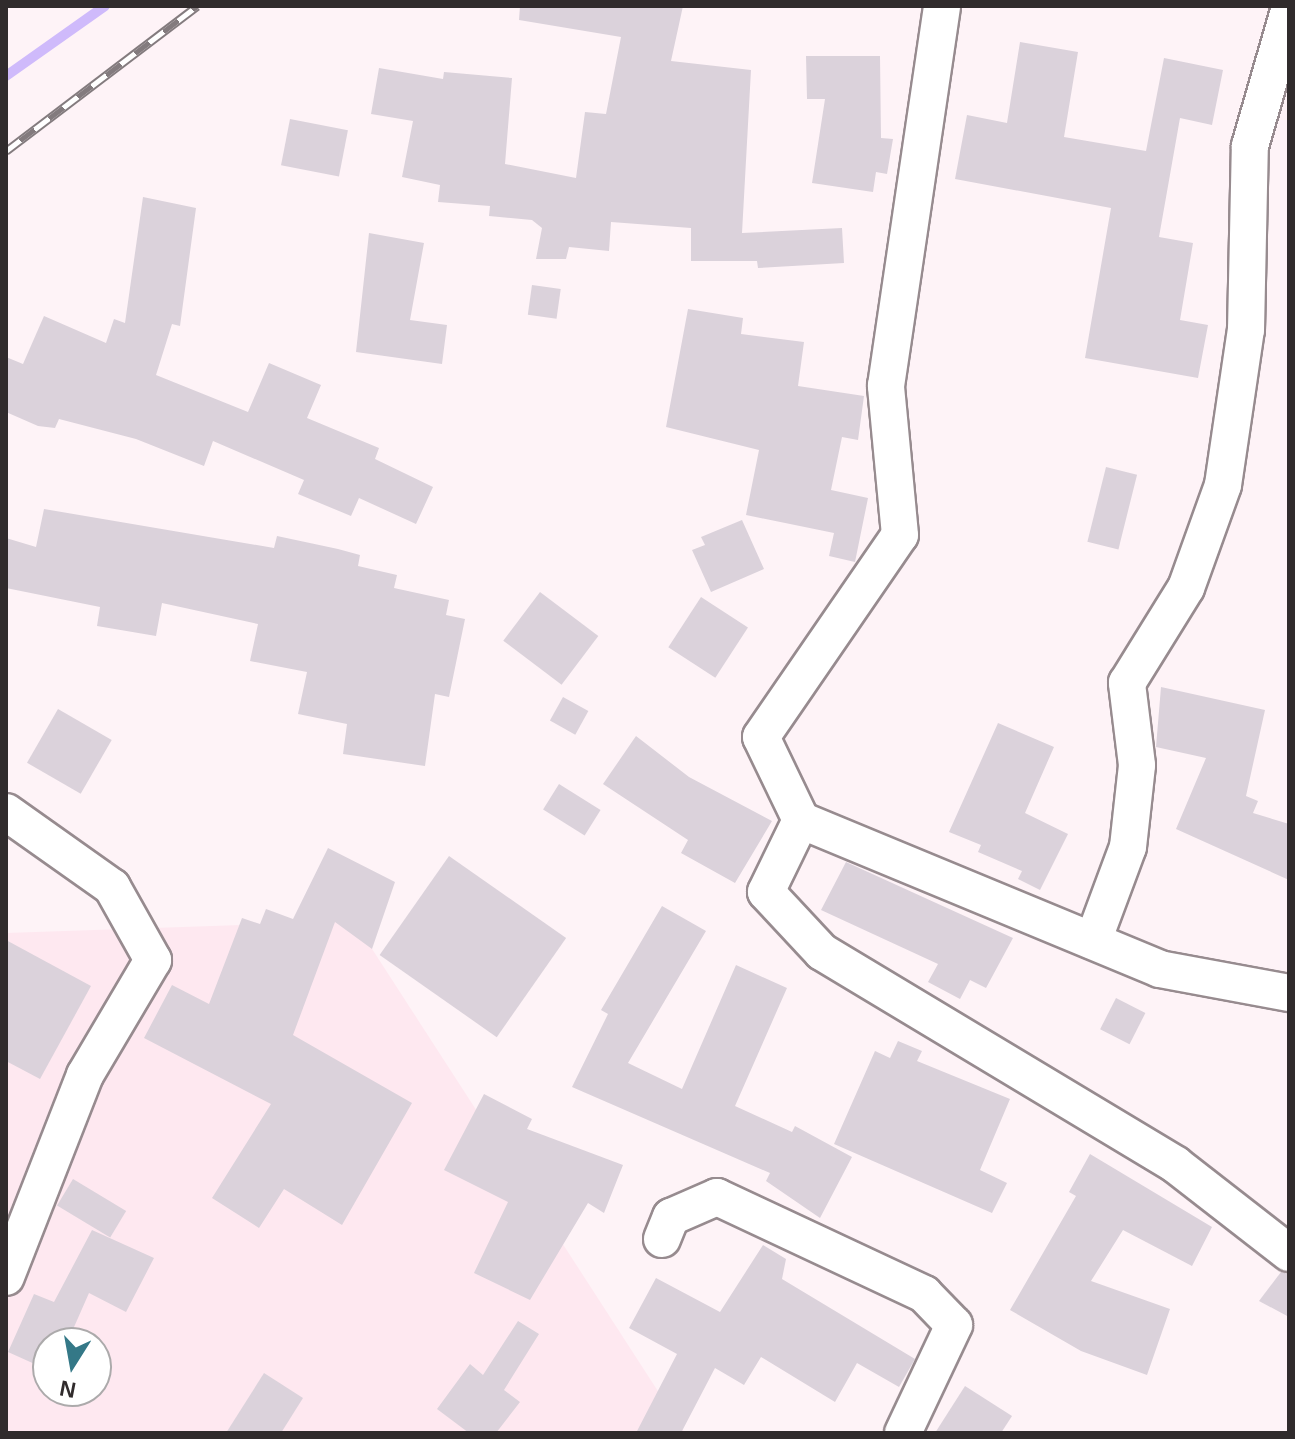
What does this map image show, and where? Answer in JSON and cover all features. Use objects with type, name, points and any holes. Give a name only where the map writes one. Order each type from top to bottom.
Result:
[{"type":"street","points":[[942,6],[886,386],[900,535],[761,737],[801,820],[1160,969],[1289,993]]},
{"type":"street","points":[[1093,941],[1128,847],[1137,765],[1127,683],[1186,588],[1223,485],[1246,330],[1250,146],[1289,11]]},
{"type":"street","points":[[6,812],[112,887],[153,960],[85,1075],[6,1277]]},
{"type":"street","points":[[801,820],[766,892],[822,952],[1176,1165],[1289,1253]]},
{"type":"street","points":[[662,1239],[671,1217],[717,1197],[924,1294],[954,1325],[932,1385],[903,1433]]},
{"type":"shaded area","points":[[354,921],[685,1433],[6,1433],[6,933]]},
{"type":"building","points":[[520,6],[683,6],[671,61],[751,70],[742,233],[842,228],[844,263],[758,268],[757,261],[691,261],[691,228],[611,222],[609,251],[569,247],[566,259],[536,259],[542,228],[532,220],[489,216],[490,206],[438,202],[440,185],[402,177],[413,121],[371,114],[379,68],[443,79],[444,72],[512,78],[505,164],[576,178],[585,112],[606,114],[621,37],[519,20]]},
{"type":"building","points":[[1020,42],[1078,52],[1064,137],[1146,151],[1164,58],[1223,70],[1212,125],[1180,118],[1159,237],[1193,243],[1180,320],[1208,325],[1198,378],[1085,358],[1111,208],[955,179],[967,115],[1007,123]]},
{"type":"building","points":[[806,56],[880,56],[881,138],[893,139],[887,174],[876,172],[873,192],[812,183],[825,99],[807,99]]},
{"type":"building","points":[[290,119],[348,130],[339,176],[281,165]]},
{"type":"building","points":[[143,197],[196,208],[180,326],[172,324],[156,375],[248,412],[269,363],[321,385],[307,418],[379,448],[375,459],[433,487],[416,524],[359,498],[351,516],[298,494],[304,480],[213,441],[204,466],[136,439],[59,419],[55,428],[38,426],[6,412],[6,357],[23,364],[44,316],[106,343],[114,319],[125,323]]},
{"type":"building","points":[[369,233],[424,243],[410,320],[447,325],[442,364],[356,352]]},
{"type":"building","points":[[532,285],[561,289],[557,319],[528,315]]},
{"type":"building","points":[[688,309],[743,318],[741,334],[804,342],[798,386],[864,396],[858,440],[842,437],[831,490],[868,498],[855,562],[829,556],[834,533],[746,515],[759,450],[666,427]]},
{"type":"building","points":[[1106,467],[1137,475],[1118,549],[1087,542]]},
{"type":"building","points":[[44,509],[274,548],[277,536],[338,549],[360,555],[358,566],[397,575],[394,588],[449,600],[446,615],[465,619],[449,697],[435,694],[425,766],[343,754],[347,724],[298,714],[307,672],[250,661],[258,624],[162,603],[156,636],[97,626],[100,607],[6,588],[6,538],[36,547]]},
{"type":"building","points":[[742,520],[764,569],[711,592],[692,550],[705,545],[701,537]]},
{"type":"building","points":[[540,592],[598,636],[562,685],[503,641]]},
{"type":"building","points":[[701,597],[748,627],[715,678],[668,647]]},
{"type":"building","points":[[1161,687],[1265,710],[1246,796],[1258,801],[1253,813],[1289,824],[1289,880],[1176,829],[1206,758],[1156,747]]},
{"type":"building","points":[[563,697],[588,711],[575,735],[550,721]]},
{"type":"building","points":[[58,709],[112,740],[81,794],[27,763]]},
{"type":"building","points":[[998,723],[1054,747],[1025,813],[1068,834],[1040,890],[1018,879],[1022,871],[978,852],[981,845],[949,832]]},
{"type":"building","points":[[636,736],[689,777],[772,821],[735,883],[681,853],[688,840],[603,784]]},
{"type":"building","points":[[559,784],[601,810],[585,835],[543,809]]},
{"type":"building","points":[[328,848],[395,882],[372,949],[335,922],[293,1035],[412,1103],[342,1225],[284,1189],[259,1228],[212,1198],[271,1104],[144,1038],[172,985],[209,1004],[242,918],[260,924],[266,909],[293,919]]},
{"type":"building","points":[[449,856],[566,938],[497,1037],[380,955]]},
{"type":"building","points":[[846,862],[1013,938],[986,988],[970,980],[960,999],[928,982],[938,964],[821,910]]},
{"type":"building","points":[[662,906],[706,931],[628,1063],[682,1089],[736,965],[787,988],[735,1106],[792,1132],[795,1126],[852,1157],[820,1218],[766,1181],[770,1173],[572,1087],[608,1014],[601,1010]]},
{"type":"building","points":[[6,940],[91,986],[40,1079],[6,1061]]},
{"type":"building","points":[[1116,998],[1145,1013],[1130,1044],[1100,1029]]},
{"type":"building","points":[[898,1041],[922,1051],[917,1061],[1010,1099],[980,1170],[1007,1183],[992,1213],[834,1144],[875,1051],[890,1058]]},
{"type":"building","points":[[484,1094],[532,1119],[527,1129],[623,1165],[604,1213],[588,1203],[530,1300],[474,1273],[508,1202],[444,1170]]},
{"type":"building","points":[[1090,1154],[1212,1227],[1192,1266],[1123,1230],[1091,1281],[1170,1309],[1147,1375],[1081,1351],[1010,1310],[1076,1196],[1069,1192]]},
{"type":"building","points":[[73,1179],[126,1211],[110,1238],[57,1206]]},
{"type":"building","points":[[92,1230],[154,1258],[126,1312],[89,1293],[74,1327],[32,1327],[32,1363],[8,1352],[34,1294],[54,1302]]},
{"type":"building","points":[[763,1245],[786,1259],[782,1279],[915,1359],[899,1387],[857,1363],[835,1402],[761,1357],[744,1385],[715,1368],[681,1433],[636,1433],[677,1354],[629,1328],[656,1278],[720,1312]]},
{"type":"building","points":[[1281,1272],[1289,1274],[1289,1317],[1259,1301]]},
{"type":"building","points":[[518,1321],[539,1334],[504,1390],[520,1402],[496,1433],[469,1433],[437,1409],[470,1364],[483,1375]]},
{"type":"building","points":[[264,1373],[303,1398],[281,1433],[226,1433]]},
{"type":"building","points":[[965,1386],[1012,1416],[1001,1433],[935,1433]]},
{"type":"waterway","points":[[6,76],[105,6]]},
{"type":"railway","points":[[6,151],[197,6]]}]
